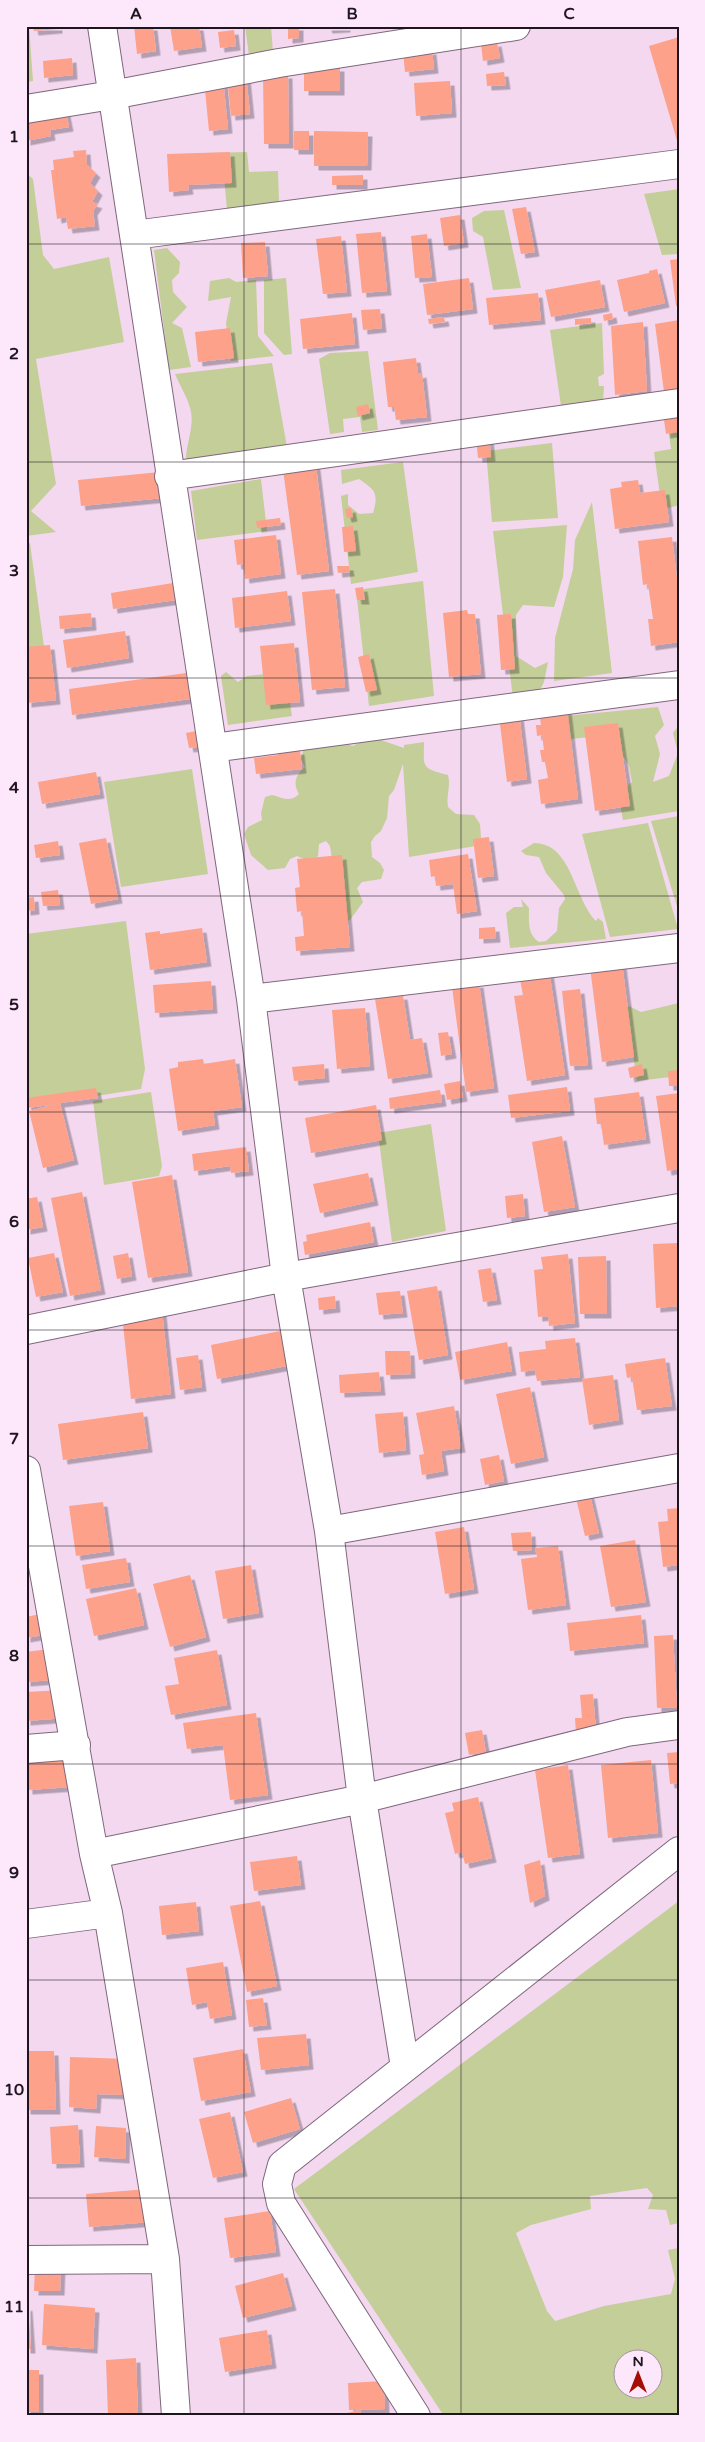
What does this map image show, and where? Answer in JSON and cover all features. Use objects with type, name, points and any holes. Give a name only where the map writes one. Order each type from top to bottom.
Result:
[{"type":"street","points":[[102,26],[169,476],[251,999],[286,1277],[328,1531],[362,1799],[405,2067]]},
{"type":"street","points":[[26,109],[112,95],[279,63],[516,26]]},
{"type":"street","points":[[134,235],[679,164]]},
{"type":"street","points":[[169,476],[679,403]]},
{"type":"street","points":[[213,748],[679,685]]},
{"type":"street","points":[[251,999],[679,948]]},
{"type":"street","points":[[26,1330],[286,1277],[679,1208]]},
{"type":"street","points":[[328,1531],[679,1468]]},
{"type":"street","points":[[26,1470],[94,1854],[108,1913],[165,2259],[176,2416]]},
{"type":"street","points":[[94,1854],[362,1799],[627,1732],[679,1725]]},
{"type":"street","points":[[26,1749],[76,1745]]},
{"type":"street","points":[[416,2416],[281,2203],[277,2184],[282,2165],[679,1851]]},
{"type":"street","points":[[26,1924],[108,1913]]},
{"type":"street","points":[[26,2260],[165,2259]]},
{"type":"green space","points":[[26,26],[29,26],[33,81],[26,82]]},
{"type":"green space","points":[[245,26],[271,26],[273,52],[249,55]]},
{"type":"green space","points":[[247,152],[249,172],[278,171],[279,203],[227,210],[223,166],[211,153]]},
{"type":"green space","points":[[26,173],[33,179],[43,255],[54,269],[109,257],[124,342],[36,359],[56,484],[31,511],[56,532],[26,536]]},
{"type":"green space","points":[[679,189],[679,254],[662,255],[644,194]]},
{"type":"green space","points":[[504,210],[521,288],[493,290],[483,237],[473,231],[472,218],[484,211]]},
{"type":"green space","points":[[167,248],[180,262],[179,273],[172,280],[173,292],[187,307],[172,323],[182,328],[191,367],[169,370],[154,250]]},
{"type":"green space","points":[[229,278],[236,282],[256,280],[258,336],[274,356],[231,361],[226,323],[231,297],[208,301],[210,281]]},
{"type":"green space","points":[[286,278],[292,354],[284,355],[264,333],[264,280]]},
{"type":"green space","points":[[602,323],[604,374],[598,377],[599,386],[604,386],[603,401],[561,406],[550,330]]},
{"type":"green space","points":[[368,351],[378,430],[362,432],[360,417],[343,419],[344,432],[330,434],[319,359],[330,353]]},
{"type":"green space","points":[[272,363],[287,447],[186,460],[192,418],[190,407],[175,374]]},
{"type":"green space","points":[[679,425],[679,505],[662,510],[654,452],[671,449],[668,426]]},
{"type":"green space","points":[[552,443],[558,518],[492,522],[486,451]]},
{"type":"green space","points":[[403,462],[418,572],[351,584],[341,496],[348,494],[348,505],[359,514],[373,513],[376,501],[372,489],[359,479],[342,484],[341,470]]},
{"type":"green space","points":[[261,479],[267,531],[197,540],[191,491]]},
{"type":"green space","points":[[592,502],[612,673],[554,681],[555,638],[573,569],[575,540]]},
{"type":"green space","points":[[567,525],[563,577],[554,607],[523,605],[516,615],[516,656],[535,668],[548,662],[544,682],[538,694],[513,699],[493,531]]},
{"type":"green space","points":[[30,543],[45,654],[26,656],[26,544]]},
{"type":"green space","points":[[423,581],[434,696],[369,706],[356,590]]},
{"type":"green space","points":[[226,672],[238,682],[247,676],[285,672],[292,716],[228,725],[221,676]]},
{"type":"green space","points":[[658,707],[664,725],[655,736],[660,754],[653,782],[669,776],[678,753],[673,733],[679,725],[679,811],[623,820],[618,794],[632,782],[629,766],[611,735],[570,739],[565,716]]},
{"type":"green space","points":[[367,738],[375,738],[404,748],[404,745],[424,742],[424,762],[428,768],[448,775],[448,807],[456,814],[474,815],[480,824],[481,839],[476,846],[409,857],[403,764],[394,790],[389,796],[387,818],[381,831],[371,842],[372,857],[380,863],[384,870],[381,879],[362,882],[357,888],[363,902],[350,920],[342,923],[330,846],[326,841],[319,844],[318,856],[311,862],[297,856],[290,859],[285,868],[268,870],[251,855],[244,834],[248,827],[262,820],[261,813],[265,797],[272,795],[289,799],[299,794],[296,780],[299,773],[305,767],[301,760],[304,746],[346,744],[353,746]]},
{"type":"green space","points":[[192,769],[208,874],[121,887],[104,782]]},
{"type":"green space","points":[[679,816],[679,913],[651,821]]},
{"type":"green space","points":[[648,823],[678,929],[610,937],[582,834]]},
{"type":"green space","points":[[534,843],[547,845],[557,852],[565,862],[582,900],[596,921],[598,918],[603,922],[606,939],[510,948],[506,913],[514,907],[523,907],[521,899],[529,908],[529,922],[532,935],[539,942],[546,941],[557,931],[559,908],[565,899],[564,895],[546,873],[539,857],[526,855],[521,851]]},
{"type":"green space","points":[[126,921],[145,1069],[141,1089],[26,1107],[26,934]]},
{"type":"green space","points":[[679,1003],[679,1076],[637,1081],[626,1008],[629,1006],[641,1012]]},
{"type":"green space","points":[[151,1092],[162,1166],[159,1176],[104,1185],[93,1101]]},
{"type":"green space","points":[[431,1124],[446,1231],[392,1242],[378,1133]]},
{"type":"green space","points":[[679,1901],[679,2223],[670,2225],[666,2210],[648,2209],[653,2195],[647,2188],[590,2196],[591,2209],[531,2225],[516,2233],[547,2311],[555,2321],[604,2306],[671,2294],[675,2279],[668,2250],[679,2248],[679,2416],[444,2416],[294,2189]]},
{"type":"building","points":[[33,26],[58,26],[58,29],[34,31]]},
{"type":"building","points":[[134,26],[153,26],[156,51],[137,54]]},
{"type":"building","points":[[170,26],[199,26],[202,47],[174,51]]},
{"type":"building","points":[[288,26],[299,26],[299,38],[288,39]]},
{"type":"building","points":[[327,26],[346,26],[346,28],[328,29]]},
{"type":"building","points":[[234,30],[236,46],[220,48],[218,32]]},
{"type":"building","points":[[679,37],[679,144],[678,144],[649,46]]},
{"type":"building","points":[[497,42],[500,58],[483,61],[481,44]]},
{"type":"building","points":[[432,50],[434,69],[405,72],[403,52]]},
{"type":"building","points":[[72,58],[73,75],[44,78],[43,61]]},
{"type":"building","points":[[304,67],[340,67],[340,91],[304,91]]},
{"type":"building","points":[[504,72],[506,85],[487,86],[486,74]]},
{"type":"building","points":[[263,74],[288,74],[289,144],[264,144]]},
{"type":"building","points":[[246,75],[250,114],[231,116],[227,77]]},
{"type":"building","points":[[223,78],[228,129],[209,131],[204,80]]},
{"type":"building","points":[[450,81],[452,113],[416,116],[414,83]]},
{"type":"building","points":[[65,107],[69,127],[50,130],[51,136],[26,141],[26,114]]},
{"type":"building","points":[[294,131],[309,131],[309,150],[294,150]]},
{"type":"building","points":[[314,131],[368,132],[367,166],[314,166]]},
{"type":"building","points":[[86,150],[87,165],[96,173],[90,183],[98,191],[92,202],[98,204],[93,211],[95,226],[68,229],[66,217],[57,219],[51,170],[54,170],[53,160],[74,157],[73,151]]},
{"type":"building","points":[[230,152],[232,183],[188,185],[189,190],[169,192],[167,154]]},
{"type":"building","points":[[363,175],[363,185],[332,185],[332,176]]},
{"type":"building","points":[[526,207],[535,252],[521,254],[512,209]]},
{"type":"building","points":[[460,215],[464,243],[444,246],[440,218]]},
{"type":"building","points":[[381,232],[387,291],[362,293],[356,234]]},
{"type":"building","points":[[427,234],[432,277],[415,278],[411,236]]},
{"type":"building","points":[[341,236],[347,292],[323,294],[316,239]]},
{"type":"building","points":[[265,242],[268,276],[243,278],[241,243]]},
{"type":"building","points":[[679,259],[679,305],[676,306],[670,260]]},
{"type":"building","points":[[657,269],[665,303],[624,312],[617,280],[649,273],[649,271]]},
{"type":"building","points":[[469,278],[473,309],[427,315],[423,284]]},
{"type":"building","points":[[600,280],[605,307],[551,317],[545,290]]},
{"type":"building","points":[[538,293],[541,320],[489,325],[486,298]]},
{"type":"building","points":[[380,309],[382,328],[363,330],[361,310]]},
{"type":"building","points":[[352,313],[355,344],[303,349],[300,319]]},
{"type":"building","points":[[612,313],[613,319],[604,321],[603,315]]},
{"type":"building","points":[[444,317],[445,322],[429,324],[428,319]]},
{"type":"building","points":[[591,318],[591,323],[575,325],[575,319]]},
{"type":"building","points":[[679,320],[679,390],[664,392],[655,324]]},
{"type":"building","points":[[643,322],[647,391],[615,395],[611,326]]},
{"type":"building","points":[[230,328],[234,358],[198,362],[195,332]]},
{"type":"building","points":[[416,358],[418,374],[422,373],[427,417],[396,420],[394,407],[388,407],[383,362]]},
{"type":"building","points":[[368,404],[370,413],[358,416],[356,407]]},
{"type":"building","points":[[677,411],[679,432],[666,434],[663,413]]},
{"type":"building","points":[[489,435],[491,457],[478,458],[476,437]]},
{"type":"building","points":[[315,458],[329,571],[297,575],[282,462]]},
{"type":"building","points":[[160,472],[163,498],[81,506],[78,480]]},
{"type":"building","points":[[638,480],[640,493],[665,490],[669,522],[615,529],[610,489],[622,487],[621,482]]},
{"type":"building","points":[[351,508],[353,517],[347,518],[345,509]]},
{"type":"building","points":[[280,518],[281,525],[257,528],[256,521]]},
{"type":"building","points":[[353,526],[356,551],[344,552],[342,527]]},
{"type":"building","points":[[276,535],[281,574],[245,579],[243,564],[237,565],[234,540]]},
{"type":"building","points":[[672,537],[679,595],[679,642],[651,646],[648,619],[653,619],[648,584],[643,585],[638,541]]},
{"type":"building","points":[[337,566],[349,566],[350,572],[338,573]]},
{"type":"building","points":[[173,583],[176,600],[113,609],[111,593]]},
{"type":"building","points":[[363,587],[365,600],[357,600],[355,588]]},
{"type":"building","points":[[335,589],[345,687],[312,690],[302,592]]},
{"type":"building","points":[[287,591],[291,621],[235,628],[232,598]]},
{"type":"building","points":[[467,610],[468,614],[475,614],[481,674],[449,677],[443,613]]},
{"type":"building","points":[[91,613],[92,626],[60,629],[59,616]]},
{"type":"building","points":[[511,614],[515,669],[501,670],[497,615]]},
{"type":"building","points":[[125,631],[129,658],[67,668],[63,640]]},
{"type":"building","points":[[294,643],[300,702],[266,705],[260,646]]},
{"type":"building","points":[[50,645],[56,700],[27,703],[26,647]]},
{"type":"building","points":[[369,654],[377,690],[366,692],[358,657]]},
{"type":"building","points":[[186,673],[190,699],[72,715],[69,689]]},
{"type":"building","points":[[567,707],[578,799],[541,804],[538,780],[548,778],[545,762],[542,762],[540,750],[544,750],[542,735],[537,736],[536,725],[541,725],[539,711]]},
{"type":"building","points":[[519,713],[527,779],[507,782],[499,716]]},
{"type":"building","points":[[618,723],[630,806],[595,811],[584,727]]},
{"type":"building","points":[[201,730],[204,746],[189,748],[186,733]]},
{"type":"building","points":[[277,749],[300,750],[302,769],[256,774],[254,758],[278,755]]},
{"type":"building","points":[[96,772],[100,794],[42,804],[38,782]]},
{"type":"building","points":[[489,837],[494,876],[478,878],[473,839]]},
{"type":"building","points":[[106,838],[118,899],[91,904],[79,843]]},
{"type":"building","points":[[58,841],[60,855],[36,858],[34,845]]},
{"type":"building","points":[[468,854],[477,911],[457,914],[453,884],[436,886],[435,876],[431,877],[429,860]]},
{"type":"building","points":[[342,855],[350,947],[296,951],[295,937],[304,936],[302,911],[297,912],[295,888],[300,887],[297,859]]},
{"type":"building","points":[[58,890],[60,905],[43,906],[41,892]]},
{"type":"building","points":[[34,897],[35,910],[26,911],[26,898]]},
{"type":"building","points":[[495,927],[496,938],[479,939],[479,928]]},
{"type":"building","points":[[202,928],[207,962],[150,970],[145,933],[160,931],[160,934]]},
{"type":"building","points":[[622,963],[634,1057],[602,1062],[590,967]]},
{"type":"building","points":[[549,970],[565,1075],[527,1081],[514,996],[523,995],[519,974]]},
{"type":"building","points":[[211,981],[213,1009],[155,1013],[153,985]]},
{"type":"building","points":[[479,983],[494,1088],[466,1092],[452,987]]},
{"type":"building","points":[[580,989],[588,1065],[570,1066],[562,991]]},
{"type":"building","points":[[403,995],[410,1040],[422,1038],[428,1073],[388,1079],[375,999]]},
{"type":"building","points":[[365,1008],[370,1066],[337,1069],[332,1010]]},
{"type":"building","points":[[448,1032],[452,1054],[441,1056],[438,1033]]},
{"type":"building","points":[[203,1059],[204,1064],[235,1059],[242,1107],[213,1111],[215,1125],[178,1131],[169,1069],[178,1067],[178,1062]]},
{"type":"building","points":[[324,1064],[325,1078],[294,1081],[292,1067]]},
{"type":"building","points":[[642,1064],[644,1075],[630,1078],[628,1068]]},
{"type":"building","points":[[679,1070],[679,1086],[669,1086],[668,1071]]},
{"type":"building","points":[[460,1081],[463,1097],[447,1100],[444,1084]]},
{"type":"building","points":[[567,1087],[570,1111],[511,1118],[508,1095]]},
{"type":"building","points":[[96,1088],[98,1098],[60,1103],[74,1160],[43,1168],[29,1111],[56,1104],[27,1108],[26,1098]]},
{"type":"building","points":[[440,1090],[442,1102],[390,1109],[389,1098]]},
{"type":"building","points":[[639,1092],[646,1139],[604,1145],[601,1124],[597,1124],[594,1098]]},
{"type":"building","points":[[679,1093],[679,1169],[667,1171],[656,1096]]},
{"type":"building","points":[[376,1105],[382,1140],[311,1153],[305,1118]]},
{"type":"building","points":[[562,1136],[575,1207],[544,1212],[532,1142]]},
{"type":"building","points":[[246,1147],[249,1171],[231,1173],[230,1166],[194,1171],[192,1154]]},
{"type":"building","points":[[368,1173],[374,1201],[320,1213],[313,1184]]},
{"type":"building","points":[[172,1175],[188,1272],[148,1278],[132,1182]]},
{"type":"building","points":[[82,1192],[101,1290],[70,1296],[51,1198]]},
{"type":"building","points":[[523,1194],[525,1216],[507,1218],[505,1196]]},
{"type":"building","points":[[37,1197],[43,1227],[26,1230],[26,1199]]},
{"type":"building","points":[[370,1222],[374,1242],[305,1255],[303,1242],[307,1241],[306,1235]]},
{"type":"building","points":[[679,1243],[679,1306],[656,1308],[653,1244]]},
{"type":"building","points":[[54,1253],[63,1292],[36,1297],[28,1258]]},
{"type":"building","points":[[128,1253],[132,1276],[117,1279],[113,1256]]},
{"type":"building","points":[[568,1254],[575,1323],[549,1326],[548,1316],[538,1317],[534,1270],[543,1269],[541,1257]]},
{"type":"building","points":[[606,1256],[607,1314],[580,1314],[578,1257]]},
{"type":"building","points":[[491,1268],[497,1300],[483,1302],[478,1270]]},
{"type":"building","points":[[437,1286],[448,1355],[419,1360],[407,1291]]},
{"type":"building","points":[[400,1291],[403,1313],[379,1315],[376,1293]]},
{"type":"building","points":[[335,1296],[336,1308],[319,1310],[318,1298]]},
{"type":"building","points":[[162,1311],[171,1394],[131,1399],[122,1315]]},
{"type":"building","points":[[285,1330],[292,1365],[217,1379],[211,1345]]},
{"type":"building","points":[[575,1338],[580,1377],[537,1381],[535,1370],[521,1372],[519,1352],[546,1349],[545,1341]]},
{"type":"building","points":[[507,1342],[512,1371],[460,1380],[455,1352]]},
{"type":"building","points":[[385,1351],[410,1351],[411,1374],[386,1375]]},
{"type":"building","points":[[198,1355],[202,1387],[180,1390],[176,1358]]},
{"type":"building","points":[[665,1358],[672,1406],[637,1410],[632,1377],[627,1378],[625,1364]]},
{"type":"building","points":[[379,1372],[381,1391],[340,1393],[339,1375]]},
{"type":"building","points":[[613,1375],[619,1420],[589,1425],[582,1379]]},
{"type":"building","points":[[530,1387],[544,1457],[511,1464],[496,1394]]},
{"type":"building","points":[[454,1406],[461,1448],[441,1451],[444,1471],[422,1475],[419,1455],[424,1454],[416,1413]]},
{"type":"building","points":[[143,1412],[148,1448],[63,1460],[58,1424]]},
{"type":"building","points":[[403,1412],[406,1450],[379,1453],[375,1414]]},
{"type":"building","points":[[499,1455],[504,1481],[485,1485],[480,1459]]},
{"type":"building","points":[[589,1491],[599,1533],[585,1536],[575,1494]]},
{"type":"building","points":[[103,1502],[110,1551],[76,1556],[69,1506]]},
{"type":"building","points":[[679,1508],[679,1565],[663,1567],[658,1522],[668,1521],[667,1509]]},
{"type":"building","points":[[464,1527],[474,1589],[445,1594],[435,1532]]},
{"type":"building","points":[[531,1532],[532,1550],[513,1551],[511,1533]]},
{"type":"building","points":[[635,1540],[646,1602],[611,1607],[600,1546]]},
{"type":"building","points":[[558,1546],[566,1605],[528,1610],[521,1559],[537,1557],[535,1548]]},
{"type":"building","points":[[126,1558],[130,1582],[86,1589],[82,1565]]},
{"type":"building","points":[[251,1565],[259,1613],[223,1619],[215,1571]]},
{"type":"building","points":[[190,1575],[206,1637],[170,1647],[153,1584]]},
{"type":"building","points":[[136,1588],[144,1625],[94,1636],[86,1599]]},
{"type":"building","points":[[45,1613],[49,1634],[26,1638],[26,1617]]},
{"type":"building","points":[[641,1615],[644,1643],[570,1651],[567,1623]]},
{"type":"building","points":[[673,1635],[677,1707],[657,1708],[654,1636]]},
{"type":"building","points":[[49,1649],[52,1680],[26,1682],[26,1652]]},
{"type":"building","points":[[217,1650],[227,1705],[171,1715],[165,1686],[179,1684],[174,1658]]},
{"type":"building","points":[[63,1690],[65,1718],[26,1721],[26,1692]]},
{"type":"building","points":[[593,1694],[596,1731],[576,1733],[575,1718],[582,1718],[580,1695]]},
{"type":"building","points":[[256,1713],[268,1795],[230,1800],[223,1745],[187,1749],[183,1723]]},
{"type":"building","points":[[482,1730],[486,1752],[469,1755],[465,1733]]},
{"type":"building","points":[[679,1752],[679,1783],[670,1784],[667,1753]]},
{"type":"building","points":[[68,1753],[71,1787],[28,1790],[26,1755]]},
{"type":"building","points":[[651,1760],[658,1833],[608,1838],[601,1765]]},
{"type":"building","points":[[568,1765],[580,1854],[548,1858],[535,1770]]},
{"type":"building","points":[[478,1797],[492,1858],[465,1864],[462,1852],[455,1854],[445,1813],[454,1811],[452,1803]]},
{"type":"building","points":[[297,1856],[301,1885],[254,1891],[250,1862]]},
{"type":"building","points":[[540,1860],[545,1896],[530,1903],[524,1865]]},
{"type":"building","points":[[260,1901],[277,1986],[247,1992],[230,1906]]},
{"type":"building","points":[[196,1902],[199,1931],[162,1935],[159,1906]]},
{"type":"building","points":[[223,1962],[232,2015],[210,2019],[207,2002],[192,2005],[186,1968]]},
{"type":"building","points":[[263,1998],[267,2025],[249,2027],[246,2000]]},
{"type":"building","points":[[306,2034],[309,2065],[261,2070],[257,2038]]},
{"type":"building","points":[[243,2049],[251,2092],[201,2101],[193,2058]]},
{"type":"building","points":[[26,2051],[54,2051],[56,2110],[26,2110]]},
{"type":"building","points":[[70,2057],[127,2059],[125,2095],[97,2094],[96,2109],[69,2107]]},
{"type":"building","points":[[291,2098],[300,2129],[253,2143],[244,2112]]},
{"type":"building","points":[[230,2112],[243,2172],[213,2178],[199,2119]]},
{"type":"building","points":[[78,2125],[80,2163],[52,2164],[50,2127]]},
{"type":"building","points":[[96,2126],[126,2128],[125,2159],[94,2157]]},
{"type":"building","points":[[148,2189],[150,2222],[89,2227],[86,2194]]},
{"type":"building","points":[[270,2211],[276,2252],[230,2258],[224,2218]]},
{"type":"building","points":[[35,2266],[61,2266],[60,2291],[34,2291]]},
{"type":"building","points":[[283,2273],[292,2306],[243,2318],[235,2286]]},
{"type":"building","points":[[44,2304],[95,2308],[93,2349],[42,2345]]},
{"type":"building","points":[[28,2306],[31,2349],[26,2349],[26,2307]]},
{"type":"building","points":[[267,2330],[272,2364],[225,2372],[219,2338]]},
{"type":"building","points":[[136,2358],[138,2416],[108,2416],[106,2360]]},
{"type":"building","points":[[26,2370],[39,2370],[39,2412],[26,2412]]},
{"type":"building","points":[[384,2381],[385,2409],[349,2410],[348,2383]]},
{"type":"building","points":[[360,2410],[361,2416],[338,2416],[338,2415]]}]
